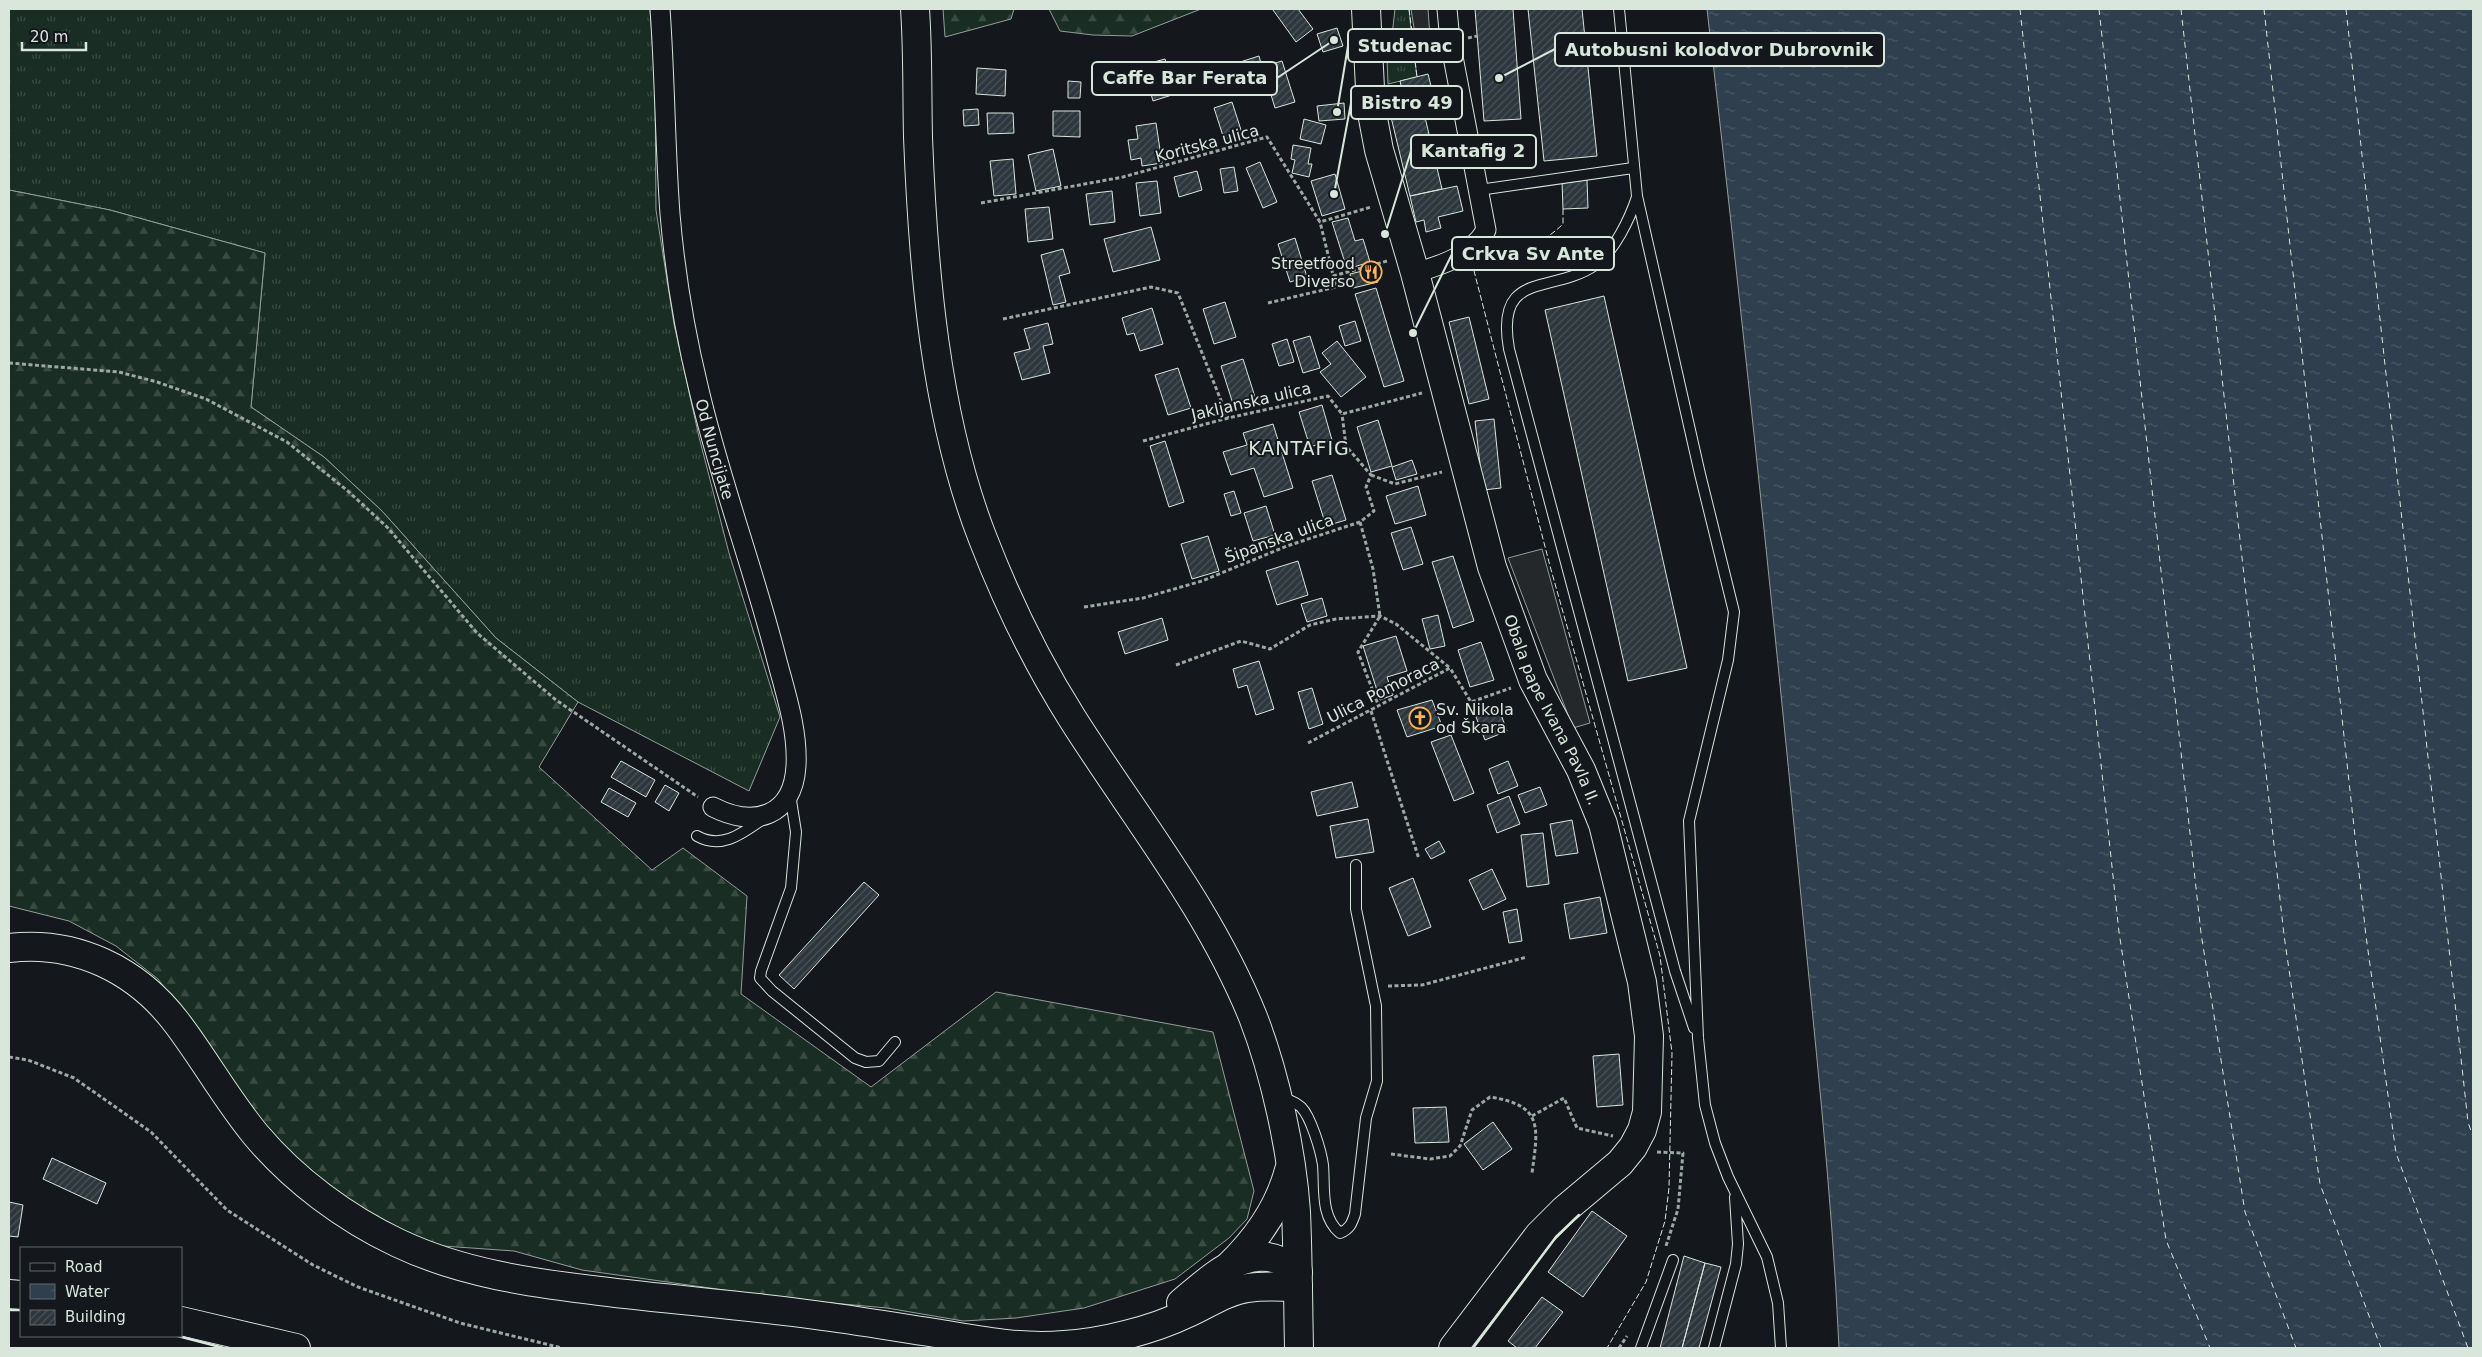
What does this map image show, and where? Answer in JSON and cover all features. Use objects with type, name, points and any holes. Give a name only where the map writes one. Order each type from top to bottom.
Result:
[{"type":"main road","points":[[915,9],[923,230],[933,330],[961,472],[981,535],[1010,605],[1038,661],[1071,717],[1182,880],[1216,942],[1253,1017],[1277,1097],[1296,1210],[1299,1347]]},
{"type":"main road","name":"Obala pape Ivana Pavla II.","points":[[1366,9],[1371,108],[1379,150],[1412,264],[1492,567],[1533,680],[1581,770],[1603,824],[1642,982],[1648,1036],[1646,1112],[1642,1130],[1632,1147],[1620,1163],[1564,1210],[1539,1235],[1453,1348]]},
{"type":"main road","points":[[9,948],[42,947],[71,951],[100,959],[126,976],[152,995],[177,1022],[249,1126],[282,1164],[318,1193],[358,1220],[397,1242],[440,1260],[483,1272],[554,1286],[784,1311],[1034,1347],[1098,1341],[1182,1316],[1237,1290],[1298,1280]]},
{"type":"main road","points":[[1155,1325],[1228,1267],[1243,1252],[1265,1224],[1284,1189],[1290,1167]]},
{"type":"main road","points":[[1228,1267],[1251,1257],[1275,1257],[1287,1263],[1298,1280]]},
{"type":"main road","points":[[182,1321],[296,1348]]},
{"type":"street","name":"Od Nuncijate","points":[[660,9],[670,215],[683,319],[699,392],[792,720],[796,767],[790,791],[777,810],[766,816]]},
{"type":"street","points":[[1412,264],[1445,264],[1479,243],[1486,230],[1450,41],[1448,9]]},
{"type":"street","points":[[713,807],[727,814],[748,818],[766,816]]},
{"type":"lane","points":[[1619,9],[1637,196],[1700,474],[1734,612],[1728,660],[1689,820],[1698,1038],[1705,1105],[1715,1143],[1735,1192],[1767,1257],[1778,1304],[1781,1348]]},
{"type":"lane","points":[[1479,190],[1633,168]]},
{"type":"lane","points":[[1637,196],[1631,215],[1620,235],[1596,264],[1553,282],[1526,288],[1517,295],[1509,310],[1505,328],[1511,358],[1675,971],[1698,1038]]},
{"type":"lane","points":[[790,791],[796,832],[791,888],[760,978],[772,991],[855,1058],[866,1062],[879,1061],[895,1042]]},
{"type":"lane","points":[[697,836],[706,841],[724,842],[741,835],[766,816]]},
{"type":"lane","points":[[1277,1097],[1290,1100],[1301,1107],[1309,1119],[1322,1162],[1324,1200],[1328,1217],[1340,1233],[1346,1231],[1352,1226],[1356,1214],[1366,1118],[1376,1081],[1376,1006],[1356,909],[1356,865]]},
{"type":"lane","points":[[1714,1348],[1736,1264],[1738,1244],[1735,1192]]},
{"type":"lane","points":[[1641,1348],[1673,1260]]},
{"type":"path","points":[[1367,54],[1477,36]]},
{"type":"path","name":"Koritska ulica","points":[[981,204],[1123,177],[1267,138],[1320,222]]},
{"type":"path","points":[[1268,302],[1336,287],[1320,222],[1393,201]]},
{"type":"path","points":[[1333,276],[1412,264]]},
{"type":"path","points":[[1003,319],[1151,287],[1178,292],[1228,418]]},
{"type":"path","points":[[9,363],[120,372],[157,382],[206,399],[287,442],[350,492],[388,528],[484,639],[556,700],[713,807]]},
{"type":"path","points":[[1444,388],[1342,414],[1346,446],[1371,475],[1395,484],[1465,466]]},
{"type":"path","name":"Jakljanska ulica","points":[[1143,442],[1228,418],[1328,396],[1342,414]]},
{"type":"path","name":"Šipanska ulica","points":[[1084,607],[1143,598],[1202,581],[1287,546],[1360,522],[1374,511],[1366,487],[1371,475]]},
{"type":"path","points":[[1360,522],[1373,569],[1380,616],[1358,652],[1379,708]]},
{"type":"path","points":[[1176,665],[1241,641],[1270,649],[1310,625],[1336,619],[1380,616],[1396,624],[1450,668]]},
{"type":"path","name":"Ulica Pomoraca","points":[[1308,743],[1379,708],[1450,668],[1470,702],[1512,688]]},
{"type":"path","points":[[1371,712],[1418,859]]},
{"type":"path","points":[[1372,987],[1422,985],[1527,957]]},
{"type":"path","points":[[9,1056],[28,1060],[74,1078],[151,1132],[228,1210],[313,1265],[358,1287],[460,1323],[562,1348]]},
{"type":"path","points":[[1391,1154],[1430,1159],[1450,1156],[1460,1146],[1472,1110],[1490,1097],[1510,1100],[1532,1116],[1538,1132],[1532,1172]]},
{"type":"path","points":[[1532,1116],[1564,1098],[1577,1128],[1618,1137]]},
{"type":"path","points":[[1649,1152],[1683,1153]]},
{"type":"green space","points":[[9,9],[650,9],[655,79],[656,210],[674,324],[699,437],[729,553],[780,717],[749,791],[578,702],[496,638],[382,511],[324,457],[251,407],[265,253],[110,210],[9,190]]},
{"type":"green space","points":[[943,9],[1014,9],[1011,19],[945,37]]},
{"type":"green space","points":[[1049,9],[1201,9],[1132,36],[1093,35],[1060,31]]},
{"type":"green space","points":[[1395,9],[1409,9],[1412,40],[1391,44]]},
{"type":"green space","points":[[1414,53],[1417,77],[1388,84],[1387,58]]},
{"type":"green space","points":[[9,190],[110,210],[265,253],[251,407],[324,457],[382,511],[496,638],[578,702],[539,767],[652,870],[683,848],[747,896],[741,994],[871,1087],[996,992],[1213,1032],[1254,1191],[1247,1219],[1229,1238],[1175,1279],[1084,1308],[1016,1318],[963,1321],[887,1308],[788,1299],[582,1270],[514,1251],[443,1246],[386,1228],[330,1193],[277,1141],[158,979],[116,946],[69,921],[9,906]]},
{"type":"shaded area","points":[[1411,9],[1428,9],[1430,37],[1416,41]]},
{"type":"shaded area","points":[[1542,549],[1590,723],[1573,728],[1508,558]]},
{"type":"water","points":[[1707,9],[2473,9],[2473,1348],[1839,1348],[1827,1171],[1788,768],[1755,442]]},
{"type":"building","points":[[1274,9],[1298,9],[1313,29],[1296,42]]},
{"type":"building","points":[[1475,9],[1513,9],[1521,119],[1484,121]]},
{"type":"building","points":[[1528,9],[1582,9],[1597,156],[1544,161]]},
{"type":"building","points":[[1337,28],[1343,46],[1323,52],[1317,34]]},
{"type":"building","points":[[1259,56],[1262,67],[1282,61],[1295,102],[1275,108],[1269,88],[1247,95],[1237,63]]},
{"type":"building","points":[[1165,59],[1175,94],[1153,101],[1143,65]]},
{"type":"building","points":[[977,68],[1006,70],[1005,96],[976,94]]},
{"type":"building","points":[[1428,74],[1436,106],[1407,113],[1400,81]]},
{"type":"building","points":[[1068,81],[1081,82],[1080,98],[1068,98]]},
{"type":"building","points":[[1232,102],[1242,133],[1224,139],[1214,108]]},
{"type":"building","points":[[1344,103],[1345,119],[1319,121],[1317,106]]},
{"type":"building","points":[[978,109],[979,125],[964,126],[963,110]]},
{"type":"building","points":[[1423,109],[1442,189],[1410,196],[1391,117]]},
{"type":"building","points":[[1053,111],[1080,111],[1080,137],[1053,136]]},
{"type":"building","points":[[987,113],[1013,113],[1014,133],[988,134]]},
{"type":"building","points":[[1304,119],[1326,125],[1321,144],[1300,139]]},
{"type":"building","points":[[1156,123],[1162,163],[1142,166],[1141,158],[1131,160],[1128,140],[1138,139],[1136,126]]},
{"type":"building","points":[[1293,145],[1311,148],[1308,164],[1312,164],[1309,177],[1292,173],[1295,160],[1291,159]]},
{"type":"building","points":[[1053,149],[1061,186],[1036,191],[1028,155]]},
{"type":"building","points":[[1013,159],[1016,194],[994,196],[990,161]]},
{"type":"building","points":[[1260,162],[1277,202],[1263,208],[1246,168]]},
{"type":"building","points":[[1234,167],[1238,191],[1224,193],[1220,169]]},
{"type":"building","points":[[1197,171],[1202,190],[1179,197],[1174,177]]},
{"type":"building","points":[[1335,174],[1345,209],[1322,216],[1311,181]]},
{"type":"building","points":[[1587,180],[1588,208],[1563,209],[1562,181]]},
{"type":"building","points":[[1157,181],[1161,213],[1140,216],[1136,183]]},
{"type":"building","points":[[1457,186],[1463,211],[1438,217],[1441,228],[1426,232],[1424,220],[1416,222],[1410,196]]},
{"type":"building","points":[[1112,191],[1115,222],[1090,225],[1086,194]]},
{"type":"building","points":[[1049,207],[1053,239],[1028,242],[1025,209]]},
{"type":"building","points":[[1348,218],[1355,241],[1363,239],[1370,262],[1347,269],[1332,222]]},
{"type":"building","points":[[1151,227],[1160,260],[1113,272],[1104,239]]},
{"type":"building","points":[[1295,238],[1307,277],[1290,282],[1278,244]]},
{"type":"building","points":[[1063,249],[1070,273],[1059,276],[1066,302],[1053,305],[1041,255]]},
{"type":"building","points":[[1375,268],[1378,282],[1353,288],[1350,274]]},
{"type":"building","points":[[1376,288],[1404,381],[1384,387],[1355,294]]},
{"type":"building","points":[[1604,296],[1687,668],[1628,681],[1545,310]]},
{"type":"building","points":[[1225,302],[1236,337],[1214,344],[1203,309]]},
{"type":"building","points":[[1152,308],[1163,344],[1140,351],[1134,333],[1127,335],[1122,318]]},
{"type":"building","points":[[1469,317],[1489,399],[1469,404],[1449,322]]},
{"type":"building","points":[[1355,321],[1361,341],[1345,346],[1339,326]]},
{"type":"building","points":[[1048,323],[1053,344],[1043,346],[1050,373],[1022,380],[1014,353],[1030,349],[1024,329]]},
{"type":"building","points":[[1310,336],[1320,368],[1303,373],[1293,341]]},
{"type":"building","points":[[1287,339],[1294,362],[1279,366],[1272,344]]},
{"type":"building","points":[[1337,341],[1366,377],[1341,397],[1320,372],[1331,364],[1322,353]]},
{"type":"building","points":[[1243,359],[1255,397],[1233,404],[1221,366]]},
{"type":"building","points":[[1178,368],[1191,408],[1168,415],[1155,375]]},
{"type":"building","points":[[1322,405],[1332,440],[1310,447],[1299,412]]},
{"type":"building","points":[[1494,419],[1501,488],[1483,490],[1475,421]]},
{"type":"building","points":[[1378,420],[1392,466],[1371,472],[1357,427]]},
{"type":"building","points":[[1273,424],[1293,488],[1264,497],[1254,468],[1231,475],[1223,452],[1247,445],[1243,433]]},
{"type":"building","points":[[1165,441],[1184,502],[1169,507],[1150,446]]},
{"type":"building","points":[[1412,460],[1417,474],[1396,480],[1392,467]]},
{"type":"building","points":[[1332,475],[1346,520],[1326,526],[1312,481]]},
{"type":"building","points":[[1418,486],[1426,515],[1395,524],[1386,496]]},
{"type":"building","points":[[1234,491],[1241,513],[1231,516],[1224,494]]},
{"type":"building","points":[[1266,506],[1275,535],[1253,541],[1244,513]]},
{"type":"building","points":[[1411,527],[1423,564],[1403,570],[1391,533]]},
{"type":"building","points":[[1208,536],[1219,571],[1192,579],[1181,544]]},
{"type":"building","points":[[1453,556],[1474,621],[1453,628],[1432,562]]},
{"type":"building","points":[[1298,561],[1308,595],[1277,605],[1266,571]]},
{"type":"building","points":[[1322,598],[1327,616],[1307,622],[1301,604]]},
{"type":"building","points":[[1438,615],[1445,646],[1430,649],[1422,619]]},
{"type":"building","points":[[1162,618],[1168,640],[1125,654],[1118,632]]},
{"type":"building","points":[[1396,636],[1407,671],[1387,677],[1393,695],[1380,700],[1363,646]]},
{"type":"building","points":[[1481,642],[1494,680],[1470,687],[1458,650]]},
{"type":"building","points":[[1259,661],[1274,709],[1256,715],[1247,685],[1238,688],[1233,669]]},
{"type":"building","points":[[1312,688],[1323,724],[1309,729],[1298,692]]},
{"type":"building","name":"Sv. Nikola od Škara","points":[[1432,700],[1442,726],[1407,737],[1397,710]]},
{"type":"building","points":[[1499,709],[1507,731],[1485,740],[1476,717]]},
{"type":"building","points":[[1451,735],[1474,793],[1454,801],[1431,742]]},
{"type":"building","points":[[621,761],[655,780],[646,797],[611,777]]},
{"type":"building","points":[[1508,761],[1518,786],[1498,794],[1489,769]]},
{"type":"building","points":[[1352,782],[1358,807],[1317,816],[1311,792]]},
{"type":"building","points":[[665,785],[679,793],[669,811],[655,802]]},
{"type":"building","points":[[1540,787],[1547,805],[1525,813],[1518,795]]},
{"type":"building","points":[[609,788],[636,803],[628,817],[601,802]]},
{"type":"building","points":[[1509,796],[1520,824],[1497,833],[1487,805]]},
{"type":"building","points":[[1368,819],[1374,852],[1336,858],[1330,826]]},
{"type":"building","points":[[1572,820],[1578,853],[1556,856],[1550,824]]},
{"type":"building","points":[[1543,833],[1549,884],[1527,887],[1521,835]]},
{"type":"building","points":[[1439,841],[1445,852],[1431,859],[1425,849]]},
{"type":"building","points":[[1492,869],[1506,899],[1483,910],[1469,880]]},
{"type":"building","points":[[1413,878],[1431,927],[1408,936],[1389,888]]},
{"type":"building","points":[[864,882],[879,895],[794,989],[779,975]]},
{"type":"building","points":[[1600,897],[1607,933],[1570,939],[1564,904]]},
{"type":"building","points":[[1517,909],[1522,941],[1509,943],[1503,912]]},
{"type":"building","points":[[1619,1054],[1623,1105],[1597,1107],[1593,1056]]},
{"type":"building","points":[[1446,1107],[1449,1142],[1415,1143],[1413,1108]]},
{"type":"building","points":[[1493,1122],[1512,1149],[1483,1170],[1464,1144]]},
{"type":"building","points":[[52,1158],[106,1183],[97,1204],[43,1179]]},
{"type":"building","points":[[9,1202],[23,1205],[18,1237],[9,1236]]},
{"type":"building","points":[[1592,1211],[1627,1236],[1583,1297],[1548,1272]]},
{"type":"building","points":[[1684,1256],[1705,1263],[1682,1348],[1660,1348]]},
{"type":"building","points":[[1705,1263],[1721,1267],[1699,1348],[1682,1348]]},
{"type":"building","points":[[1542,1297],[1563,1312],[1535,1348],[1517,1348],[1508,1341]]},
{"type":"ferry route","points":[[2020,9],[2119,932],[2166,1240],[2210,1348]]},
{"type":"ferry route","points":[[2099,9],[2201,933],[2245,1212],[2296,1348]]},
{"type":"ferry route","points":[[2181,9],[2284,935],[2320,1184],[2381,1348]]},
{"type":"ferry route","points":[[2264,9],[2366,936],[2396,1153],[2468,1348]]},
{"type":"ferry route","points":[[2346,9],[2468,1122],[2473,1137]]},
{"type":"fence","points":[[1409,9],[1413,40]]},
{"type":"fence","points":[[1414,53],[1417,77]]},
{"type":"fence","points":[[1563,209],[1563,224],[1554,232],[1521,250],[1473,267],[1550,566],[1660,956],[1672,1053],[1669,1188],[1665,1221],[1646,1282],[1607,1348]]},
{"type":"wall","points":[[1473,1348],[1556,1237],[1579,1215]]},
{"type":"wall","points":[[9,1310],[20,1310]]},
{"type":"wall","points":[[182,1337],[224,1348]]},
{"type":"place","name":"Caffe Bar Ferata","points":[[1334,40]]},
{"type":"place","name":"Autobusni kolodvor Dubrovnik","points":[[1499,78]]},
{"type":"place","name":"Studenac","points":[[1337,112]]},
{"type":"place","name":"Bistro 49","points":[[1334,194]]},
{"type":"place","name":"Kantafig 2","points":[[1385,234]]},
{"type":"place","name":"Streetfood Diverso","points":[[1371,272]]},
{"type":"place","name":"Crkva Sv Ante","points":[[1413,333]]},
{"type":"place","name":"Sv. Nikola od Škara","points":[[1420,718]]},
{"type":"district","name":"KANTAFIG","points":[[1299,448]]}]
